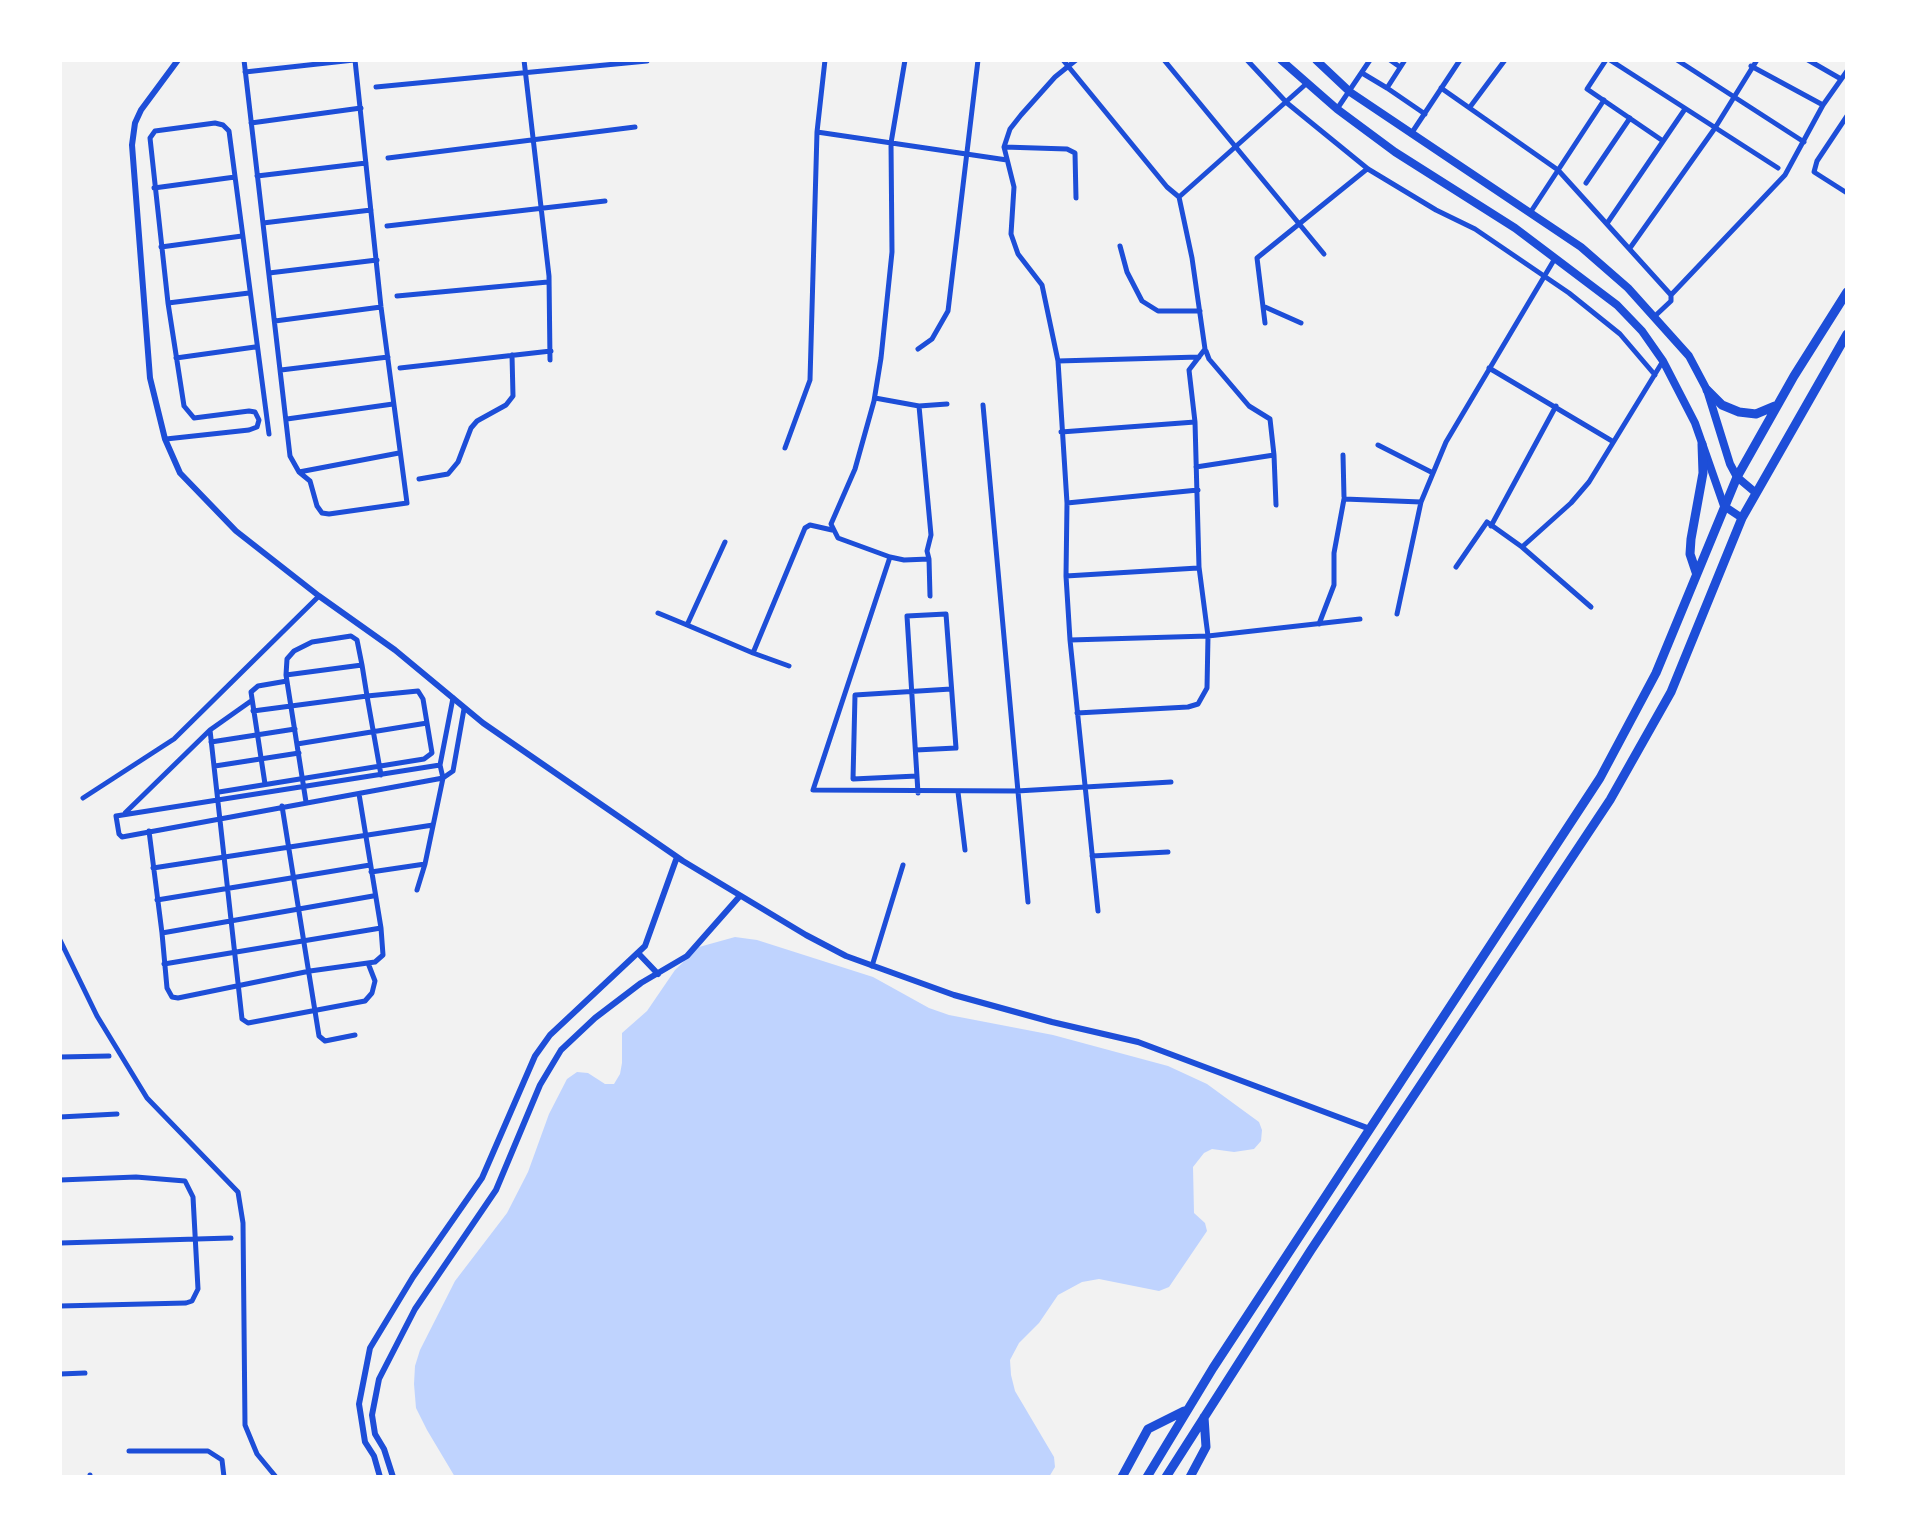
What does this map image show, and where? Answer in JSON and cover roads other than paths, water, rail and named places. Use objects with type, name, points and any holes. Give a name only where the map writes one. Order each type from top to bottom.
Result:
[{"type":"main road","points":[[1281,60],[1337,110],[1557,257],[1617,306],[1664,361],[1702,444],[1724,506],[1742,518]]},
{"type":"main road","points":[[1316,60],[1350,92],[1581,247],[1655,316],[1689,356],[1707,390],[1730,464],[1737,477],[1756,493]]},
{"type":"main road","points":[[1147,1477],[1186,1410],[1600,778],[1656,674],[1737,477],[1847,292]]},
{"type":"main road","points":[[1166,1477],[1610,800],[1671,692],[1742,518],[1847,334]]},
{"type":"main road","points":[[1707,390],[1722,405],[1739,412],[1756,414],[1777,405]]},
{"type":"main road","points":[[1696,572],[1690,554],[1703,473],[1702,444]]},
{"type":"main road","points":[[1713,472],[1730,464]]},
{"type":"main road","points":[[1122,1477],[1148,1429],[1186,1410]]},
{"type":"main road","points":[[1190,1477],[1206,1447],[1204,1414]]},
{"type":"street","points":[[178,60],[141,110],[132,144],[150,378],[165,439],[180,473],[236,530],[465,707],[677,856],[806,936],[872,966],[1008,1011],[1138,1042],[1370,1129]]},
{"type":"street","points":[[244,60],[290,456],[310,481],[322,512],[407,503],[354,60],[246,72]]},
{"type":"street","points":[[524,60],[550,282],[550,360]]},
{"type":"street","points":[[785,448],[810,380],[817,132],[825,60]]},
{"type":"street","points":[[832,530],[855,469],[874,398],[892,252],[892,143],[905,60]]},
{"type":"street","points":[[918,348],[932,338],[948,312],[978,60]]},
{"type":"street","points":[[1076,60],[1066,63],[1021,114],[1004,147],[1014,187],[1011,234],[1018,254],[1042,286],[1058,361],[1070,640],[1098,912]]},
{"type":"street","points":[[1164,60],[1324,254]]},
{"type":"street","points":[[1246,60],[1288,103],[1368,168],[1475,229],[1620,334],[1655,375]]},
{"type":"street","points":[[1337,110],[1370,60]]},
{"type":"street","points":[[1390,60],[1400,67]]},
{"type":"street","points":[[1387,88],[1406,60]]},
{"type":"street","points":[[1411,134],[1460,60]]},
{"type":"street","points":[[1470,107],[1505,60]]},
{"type":"street","points":[[1662,141],[1587,89],[1608,60],[1778,168]]},
{"type":"street","points":[[1677,60],[1804,142]]},
{"type":"street","points":[[1630,248],[1715,128],[1757,60]]},
{"type":"street","points":[[1808,60],[1841,78]]},
{"type":"street","points":[[376,87],[647,62]]},
{"type":"street","points":[[1066,63],[1178,197],[1205,349],[1249,406],[1270,419],[1276,505]]},
{"type":"street","points":[[1751,66],[1823,106]]},
{"type":"street","points":[[1671,295],[1784,176],[1847,71]]},
{"type":"street","points":[[1362,72],[1425,114]]},
{"type":"street","points":[[1178,197],[1306,84]]},
{"type":"street","points":[[1441,88],[1558,170],[1671,295],[1671,301],[1655,316]]},
{"type":"street","points":[[1530,213],[1604,100]]},
{"type":"street","points":[[251,124],[361,108]]},
{"type":"street","points":[[1607,223],[1685,109]]},
{"type":"street","points":[[1847,116],[1814,172],[1847,194]]},
{"type":"street","points":[[1586,183],[1630,118]]},
{"type":"street","points":[[165,439],[257,427],[259,420],[255,412],[249,411],[194,418],[184,406],[161,247],[150,145],[155,131],[223,124],[229,131],[269,434]]},
{"type":"street","points":[[388,158],[635,127]]},
{"type":"street","points":[[817,132],[1008,160]]},
{"type":"street","points":[[1004,147],[1066,149],[1075,153],[1076,198]]},
{"type":"street","points":[[258,176],[366,163]]},
{"type":"street","points":[[1265,323],[1257,258],[1368,168]]},
{"type":"street","points":[[154,188],[235,177]]},
{"type":"street","points":[[387,226],[605,201]]},
{"type":"street","points":[[263,223],[371,210]]},
{"type":"street","points":[[161,247],[242,236]]},
{"type":"street","points":[[1120,246],[1127,272],[1142,301],[1158,310],[1200,311]]},
{"type":"street","points":[[1397,614],[1421,502],[1446,442],[1557,257]]},
{"type":"street","points":[[269,273],[376,260]]},
{"type":"street","points":[[397,296],[550,282]]},
{"type":"street","points":[[168,304],[248,293]]},
{"type":"street","points":[[274,321],[381,307]]},
{"type":"street","points":[[1266,307],[1301,323]]},
{"type":"street","points":[[176,358],[255,347]]},
{"type":"street","points":[[1077,713],[1188,707],[1198,704],[1208,688],[1208,636],[1199,568],[1195,422],[1189,370],[1205,349]]},
{"type":"street","points":[[400,368],[552,350]]},
{"type":"street","points":[[419,480],[448,474],[458,462],[470,428],[506,405],[512,396],[512,355]]},
{"type":"street","points":[[280,370],[388,357]]},
{"type":"street","points":[[1058,361],[1200,357]]},
{"type":"street","points":[[1522,547],[1589,482],[1664,361]]},
{"type":"street","points":[[1489,368],[1612,442]]},
{"type":"street","points":[[874,398],[919,406],[947,404]]},
{"type":"street","points":[[286,419],[393,404]]},
{"type":"street","points":[[919,406],[931,535],[926,551],[930,596]]},
{"type":"street","points":[[982,406],[1028,902]]},
{"type":"street","points":[[1491,526],[1556,406]]},
{"type":"street","points":[[1061,432],[1195,422]]},
{"type":"street","points":[[1378,446],[1433,473]]},
{"type":"street","points":[[299,472],[399,453]]},
{"type":"street","points":[[1196,467],[1274,455]]},
{"type":"street","points":[[1318,626],[1334,585],[1334,553],[1344,499],[1343,456]]},
{"type":"street","points":[[1067,503],[1198,490]]},
{"type":"street","points":[[1344,499],[1421,502]]},
{"type":"street","points":[[1456,567],[1487,522],[1590,607]]},
{"type":"street","points":[[753,654],[805,528],[810,525],[832,530],[838,538],[890,557],[929,558]]},
{"type":"street","points":[[687,625],[725,542]]},
{"type":"street","points":[[890,557],[813,790],[1017,791],[1170,782]]},
{"type":"street","points":[[1066,576],[1199,568]]},
{"type":"street","points":[[83,798],[174,739],[319,596]]},
{"type":"street","points":[[658,613],[789,666]]},
{"type":"street","points":[[916,750],[956,748],[946,614],[908,616],[918,792]]},
{"type":"street","points":[[1070,640],[1208,636],[1291,624],[1318,626],[1360,618]]},
{"type":"street","points":[[306,802],[286,678],[287,659],[312,642],[347,636],[356,640],[381,775]]},
{"type":"street","points":[[266,788],[253,688],[362,665]]},
{"type":"street","points":[[917,776],[852,779],[855,695],[951,688]]},
{"type":"street","points":[[218,792],[304,782],[430,756],[422,693],[418,691],[253,711]]},
{"type":"street","points":[[417,890],[443,778],[440,765],[453,698]]},
{"type":"street","points":[[120,816],[210,730],[252,701]]},
{"type":"street","points":[[120,816],[122,837],[443,778],[453,771],[465,707]]},
{"type":"street","points":[[297,744],[427,723]]},
{"type":"street","points":[[211,742],[295,729]]},
{"type":"street","points":[[210,730],[242,1019],[248,1023],[364,1001],[372,994],[376,981],[368,963]]},
{"type":"street","points":[[215,766],[298,753]]},
{"type":"street","points":[[304,782],[440,765]]},
{"type":"street","points":[[120,816],[266,788]]},
{"type":"street","points":[[958,792],[965,850]]},
{"type":"street","points":[[149,831],[167,988],[172,997],[368,963],[383,955],[358,794]]},
{"type":"street","points":[[282,806],[322,1040],[354,1035]]},
{"type":"street","points":[[153,868],[433,825]]},
{"type":"street","points":[[1092,856],[1168,852]]},
{"type":"street","points":[[380,1477],[365,1442],[360,1414],[362,1378],[370,1348],[413,1277],[482,1178],[535,1056],[550,1035],[645,946],[677,856]]},
{"type":"street","points":[[157,900],[295,877],[425,864]]},
{"type":"street","points":[[872,966],[903,866]]},
{"type":"street","points":[[162,933],[374,896]]},
{"type":"street","points":[[393,1477],[375,1434],[372,1414],[374,1394],[388,1355],[496,1190],[540,1085],[561,1050],[595,1018],[687,956],[740,897]]},
{"type":"street","points":[[164,964],[380,928]]},
{"type":"street","points":[[60,940],[96,1016],[147,1098],[238,1192],[243,1224],[245,1425],[257,1454],[276,1477]]},
{"type":"street","points":[[638,953],[658,974]]},
{"type":"street","points":[[550,1035],[561,1050]]},
{"type":"street","points":[[60,1057],[109,1056]]},
{"type":"street","points":[[60,1117],[117,1114]]},
{"type":"street","points":[[60,1180],[185,1180],[193,1197],[198,1289],[192,1301],[60,1306]]},
{"type":"street","points":[[60,1244],[231,1238]]},
{"type":"street","points":[[60,1374],[85,1373]]},
{"type":"street","points":[[360,1414],[372,1414]]},
{"type":"street","points":[[129,1451],[208,1451],[222,1460],[224,1477]]},
{"type":"water","points":[[735,937],[757,940],[873,977],[949,1015],[1053,1035],[1168,1066],[1207,1084],[1259,1122],[1261,1141],[1254,1149],[1212,1149],[1193,1167],[1194,1213],[1205,1223],[1207,1231],[1169,1287],[1159,1291],[1099,1279],[1082,1282],[1058,1295],[1019,1343],[1010,1360],[1011,1375],[1015,1391],[1054,1457],[1055,1467],[1049,1477],[455,1477],[427,1430],[416,1408],[415,1366],[420,1350],[455,1281],[507,1213],[567,1079],[577,1072],[588,1073],[605,1084],[614,1084],[622,1063],[622,1033],[647,1011],[675,970],[699,947]]}]
